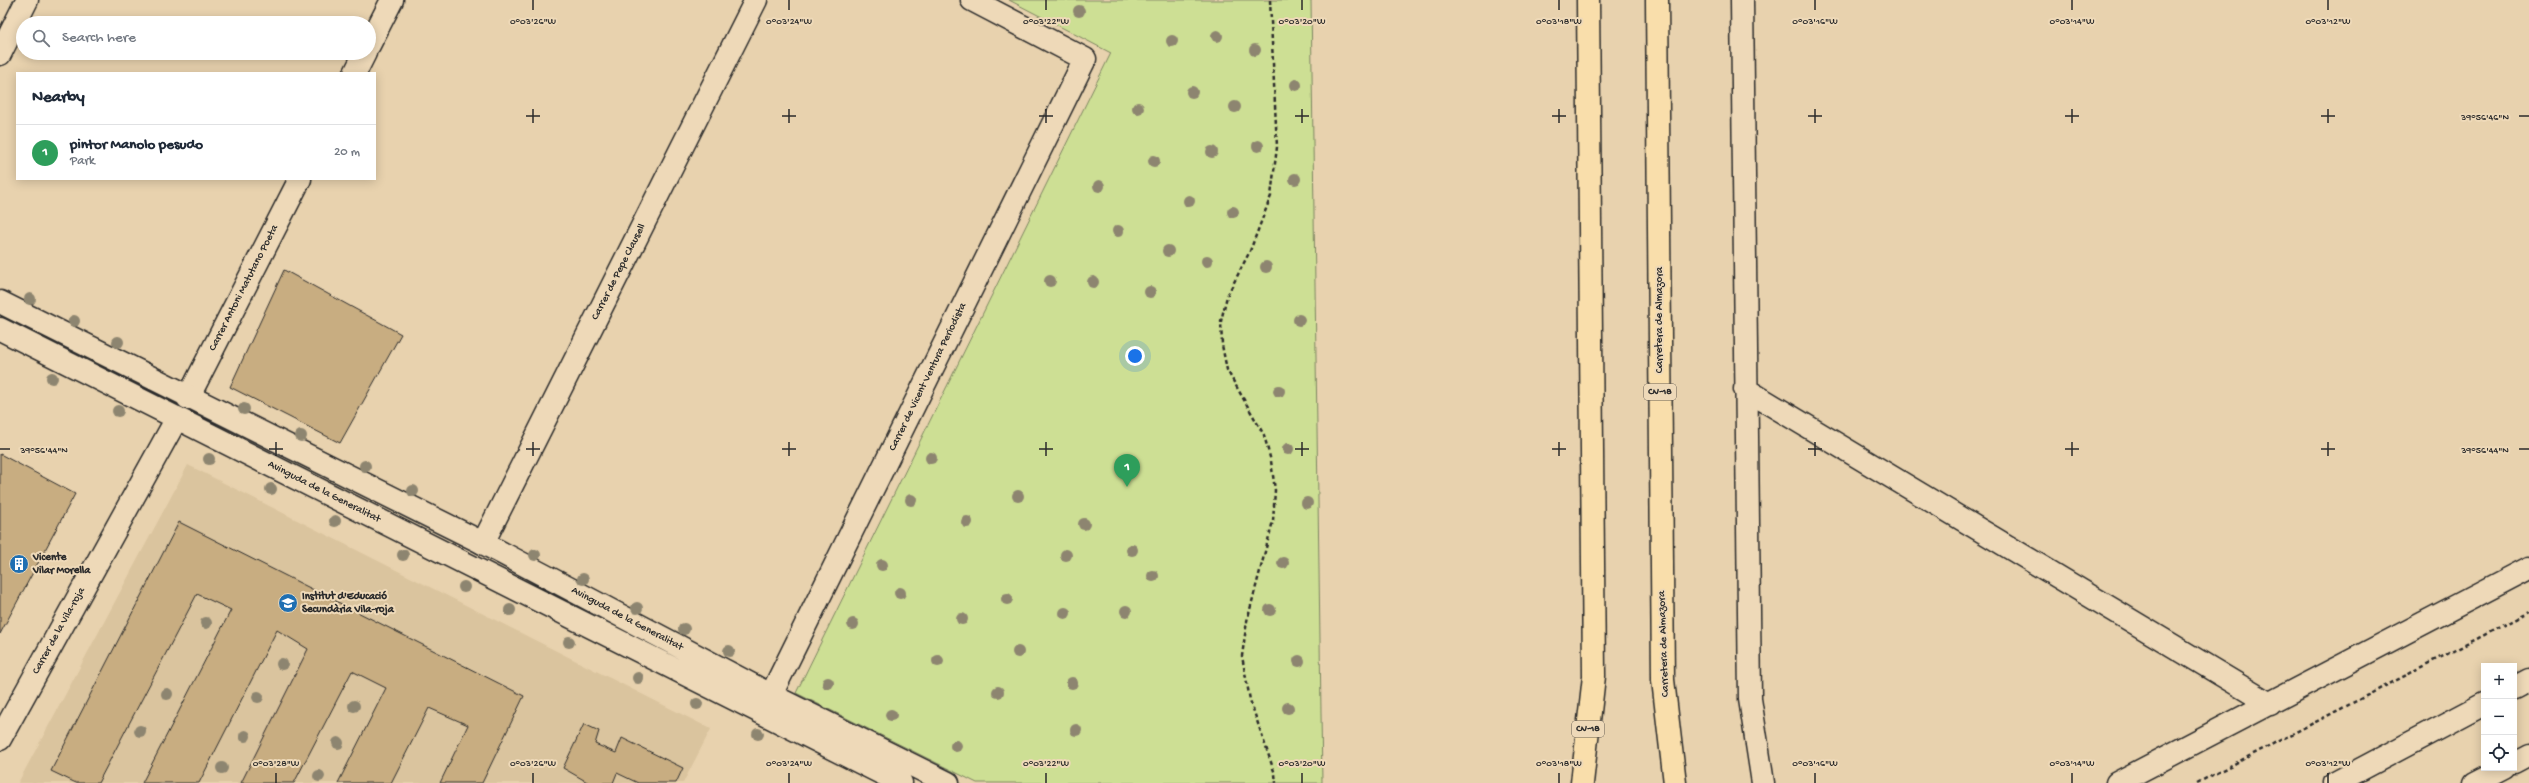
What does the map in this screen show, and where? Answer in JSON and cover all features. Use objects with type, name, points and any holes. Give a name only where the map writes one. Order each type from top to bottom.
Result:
[{"type":"main road","name":"CV-18","points":[[1582,783],[1594,676],[1588,0]]},
{"type":"main road","name":"Carretera de Almazora","points":[[1657,0],[1663,680],[1675,783]]},
{"type":"street","points":[[19,16],[27,0]]},
{"type":"street","points":[[376,31],[392,0]]},
{"type":"street","name":"Carrer de Pepe Clausell","points":[[483,543],[756,0]]},
{"type":"street","name":"Carrer de Vicent Ventura Periodista","points":[[765,704],[1085,59],[972,0]]},
{"type":"street","points":[[1742,0],[1745,389],[1750,699],[1763,783]]},
{"type":"street","points":[[0,54],[16,22]]},
{"type":"street","points":[[356,72],[362,60]]},
{"type":"street","name":"Carrer Antoni Matutano Poeta","points":[[188,398],[299,180]]},
{"type":"street","name":"Avinguda de la Generalitat","points":[[0,302],[188,398],[483,543],[901,783]]},
{"type":"street","name":"Avinguda de la Generalitat","points":[[0,328],[472,567],[765,704],[948,783]]},
{"type":"street","points":[[1745,389],[2270,704]]},
{"type":"street","points":[[177,418],[188,398]]},
{"type":"street","name":"Carrer de la Vila-roja","points":[[0,739],[177,418]]},
{"type":"street","points":[[472,567],[483,543]]},
{"type":"street","points":[[2118,783],[2529,568]]},
{"type":"street","points":[[2517,686],[2529,680]]},
{"type":"street","points":[[2335,783],[2481,706]]},
{"type":"street","points":[[2517,761],[2529,755]]},
{"type":"street","points":[[2475,783],[2498,771]]},
{"type":"path","points":[[1270,0],[1278,147],[1272,190],[1250,251],[1227,296],[1221,321],[1222,345],[1227,370],[1264,435],[1272,461],[1275,490],[1273,521],[1247,621],[1242,656],[1250,700],[1275,774],[1276,783]]},
{"type":"path","points":[[2197,783],[2529,612]]},
{"type":"shaded area","name":"Institut d'Educació Secundària Vila-roja","points":[[188,465],[711,729],[683,783],[18,783]]},
{"type":"green space","points":[[1009,0],[1311,0],[1322,783],[977,783],[796,693],[1111,53]]},
{"type":"building","points":[[284,270],[401,334],[340,443],[230,387]]},
{"type":"building","name":"Vicente Vilar Morella","points":[[0,454],[75,494],[0,634]]},
{"type":"building","points":[[179,522],[524,696],[482,783],[440,783],[468,725],[429,708],[391,783],[338,783],[386,688],[352,671],[294,783],[241,783],[308,649],[277,630],[199,783],[142,783],[231,610],[197,594],[98,783],[76,783],[51,771]]},
{"type":"building","points":[[584,724],[599,731],[595,744],[616,753],[622,738],[683,768],[676,783],[638,783],[617,773],[613,783],[589,783],[563,768]]},
{"type":"place","name":"pintor Manolo pesudo","points":[[1127,487]]},
{"type":"place","name":"Vicente Vilar Morella","points":[[19,564]]},
{"type":"place","name":"Institut d'Educació Secundària Vila-roja","points":[[288,603]]}]
